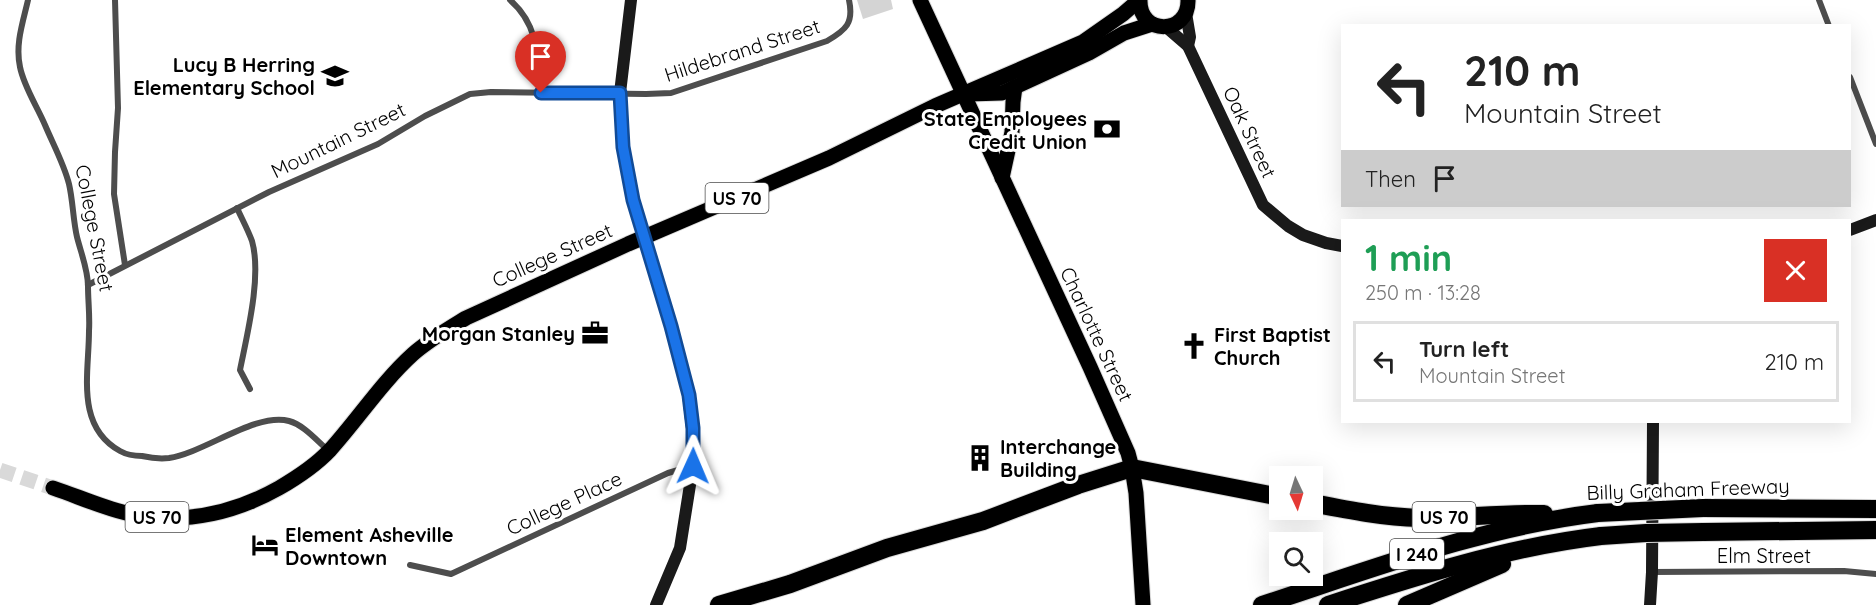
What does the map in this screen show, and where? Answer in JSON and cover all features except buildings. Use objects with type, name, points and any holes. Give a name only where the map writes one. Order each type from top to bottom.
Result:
[{"type":"highway","points":[[719,605],[790,584],[887,548],[983,520],[1132,468],[1269,495]]},
{"type":"highway","name":"US 70","points":[[1323,505],[1380,515],[1418,518],[1520,514],[1576,515]]},
{"type":"highway","name":"Billy Graham Freeway","points":[[1262,605],[1432,549],[1525,525],[1576,515],[1703,508],[1876,509]]},
{"type":"highway","name":"I 240","points":[[1328,605],[1440,569],[1565,540],[1646,533],[1876,530]]},
{"type":"highway","points":[[1828,532],[1876,542]]},
{"type":"highway","points":[[1407,605],[1486,570],[1565,540]]},
{"type":"main road","points":[[631,0],[620,93],[623,147],[633,200],[689,395],[693,428],[693,466],[680,548],[656,605]]},
{"type":"main road","name":"Charlotte Street","points":[[920,0],[1128,453],[1132,468],[1143,601]]},
{"type":"main road","points":[[1140,0],[1144,16],[1159,26]]},
{"type":"main road","name":"College Street","points":[[53,488],[124,512],[163,518],[197,517],[239,507],[262,497],[305,472],[329,450],[414,353],[466,318],[644,237],[829,158],[963,94],[1083,42],[1140,0]]},
{"type":"main road","name":"College Street","points":[[963,94],[1002,93],[1089,53],[1124,33],[1174,25],[1182,20],[1189,5]]},
{"type":"main road","name":"Oak Street","points":[[1188,46],[1189,5]]},
{"type":"main road","name":"Oak Street","points":[[1159,26],[1188,46],[1263,205],[1303,235],[1341,246]]},
{"type":"main road","points":[[1002,178],[1012,132],[1015,87]]},
{"type":"main road","points":[[1851,230],[1876,220]]},
{"type":"main road","points":[[1650,605],[1653,423]]},
{"type":"street","name":"College Street","points":[[28,0],[18,44],[20,68],[69,184],[75,229],[88,285],[90,330],[87,393],[88,407],[95,426],[106,440],[120,451],[152,458],[171,457],[212,443],[263,421],[279,419],[290,421],[329,450]]},
{"type":"street","points":[[115,0],[118,108],[114,194],[126,265]]},
{"type":"street","points":[[510,0],[527,18],[534,35],[541,93]]},
{"type":"street","points":[[1819,0],[1828,24]]},
{"type":"street","name":"Hildebrand Street","points":[[620,93],[671,93],[827,41],[842,33],[849,22],[849,2]]},
{"type":"street","points":[[1851,80],[1876,144]]},
{"type":"street","name":"Mountain Street","points":[[88,285],[237,208],[378,144],[425,116],[470,94],[491,92],[620,93]]},
{"type":"street","points":[[237,208],[252,242],[255,266],[248,331],[240,370],[250,389]]},
{"type":"street","name":"College Place","points":[[410,565],[451,573],[668,473],[693,466]]},
{"type":"street","name":"Elm Street","points":[[1652,572],[1844,571],[1876,574]]},
{"type":"shaded area","points":[[857,0],[891,0],[893,9],[863,19]]},
{"type":"tunnel","points":[[0,470],[53,488]]},
{"type":"place","name":"Lucy B Herring Elementary School","points":[[335,76]]},
{"type":"place","name":"State Employees Credit Union","points":[[1107,129]]},
{"type":"place","name":"Morgan Stanley","points":[[595,333]]},
{"type":"place","name":"First Baptist Church","points":[[1194,346]]},
{"type":"place","name":"Interchange Building","points":[[980,458]]},
{"type":"place","name":"Element Asheville Downtown","points":[[265,545]]},
{"type":"route","points":[[541,93],[620,93],[623,147],[633,200],[689,395],[693,428],[693,466]]}]
